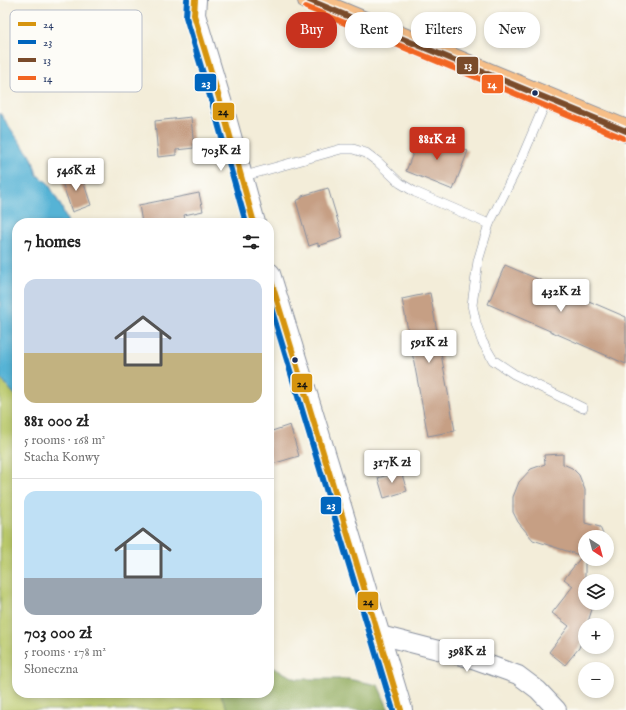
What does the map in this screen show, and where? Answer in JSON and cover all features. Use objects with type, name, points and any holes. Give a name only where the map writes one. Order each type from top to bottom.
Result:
[{"type":"main road","points":[[309,0],[626,131]]},
{"type":"street","points":[[195,0],[194,15],[223,111],[252,218]]},
{"type":"street","points":[[274,290],[380,635],[401,710]]},
{"type":"street","points":[[380,635],[473,659],[518,675],[538,690],[556,710]]},
{"type":"lane","points":[[547,98],[521,160],[489,224],[478,261],[472,305],[482,341],[493,360],[514,374],[583,408]]},
{"type":"lane","points":[[240,177],[341,149],[353,149],[366,153],[400,183],[416,192],[489,224]]},
{"type":"green space","points":[[0,378],[12,391],[12,698],[222,698],[228,710],[0,710]]},
{"type":"green space","points":[[274,668],[297,679],[348,679],[378,685],[389,710],[228,710],[222,698],[274,698]]},
{"type":"water","points":[[0,113],[32,158],[37,175],[48,183],[66,218],[12,218],[12,391],[0,378]]},
{"type":"building","points":[[191,117],[194,148],[176,150],[176,155],[158,157],[155,121]]},
{"type":"building","points":[[421,133],[468,151],[453,190],[406,171]]},
{"type":"building","points":[[80,172],[91,205],[72,212],[61,179]]},
{"type":"building","points":[[328,188],[343,238],[318,246],[318,243],[309,246],[296,201],[302,198],[302,196]]},
{"type":"building","points":[[199,193],[203,211],[184,215],[185,218],[141,218],[139,205]]},
{"type":"building","points":[[505,265],[626,317],[626,364],[488,304]]},
{"type":"building","points":[[430,293],[455,431],[428,436],[402,299]]},
{"type":"building","points":[[290,425],[299,456],[274,463],[274,430]]},
{"type":"building","points":[[563,454],[563,464],[572,468],[579,475],[585,490],[585,523],[600,527],[601,530],[578,530],[578,555],[533,540],[518,522],[513,512],[513,497],[519,482],[531,469],[545,464],[544,455]]},
{"type":"building","points":[[401,471],[407,491],[384,498],[378,478]]},
{"type":"building","points":[[578,561],[578,566],[585,566],[585,574],[578,574],[578,610],[592,610],[589,618],[578,618],[578,649],[565,665],[549,652],[569,626],[552,613],[573,586],[564,579]]},
{"type":"transit line","name":"23","points":[[187,0],[186,17],[245,218]]},
{"type":"transit line","name":"24","points":[[195,0],[194,15],[223,111],[253,218]]},
{"type":"transit line","name":"13","points":[[309,0],[626,131]]},
{"type":"transit line","name":"14","points":[[306,7],[623,138]]},
{"type":"transit line","name":"24","points":[[274,291],[401,710]]},
{"type":"transit line","name":"23","points":[[274,317],[393,710]]}]
